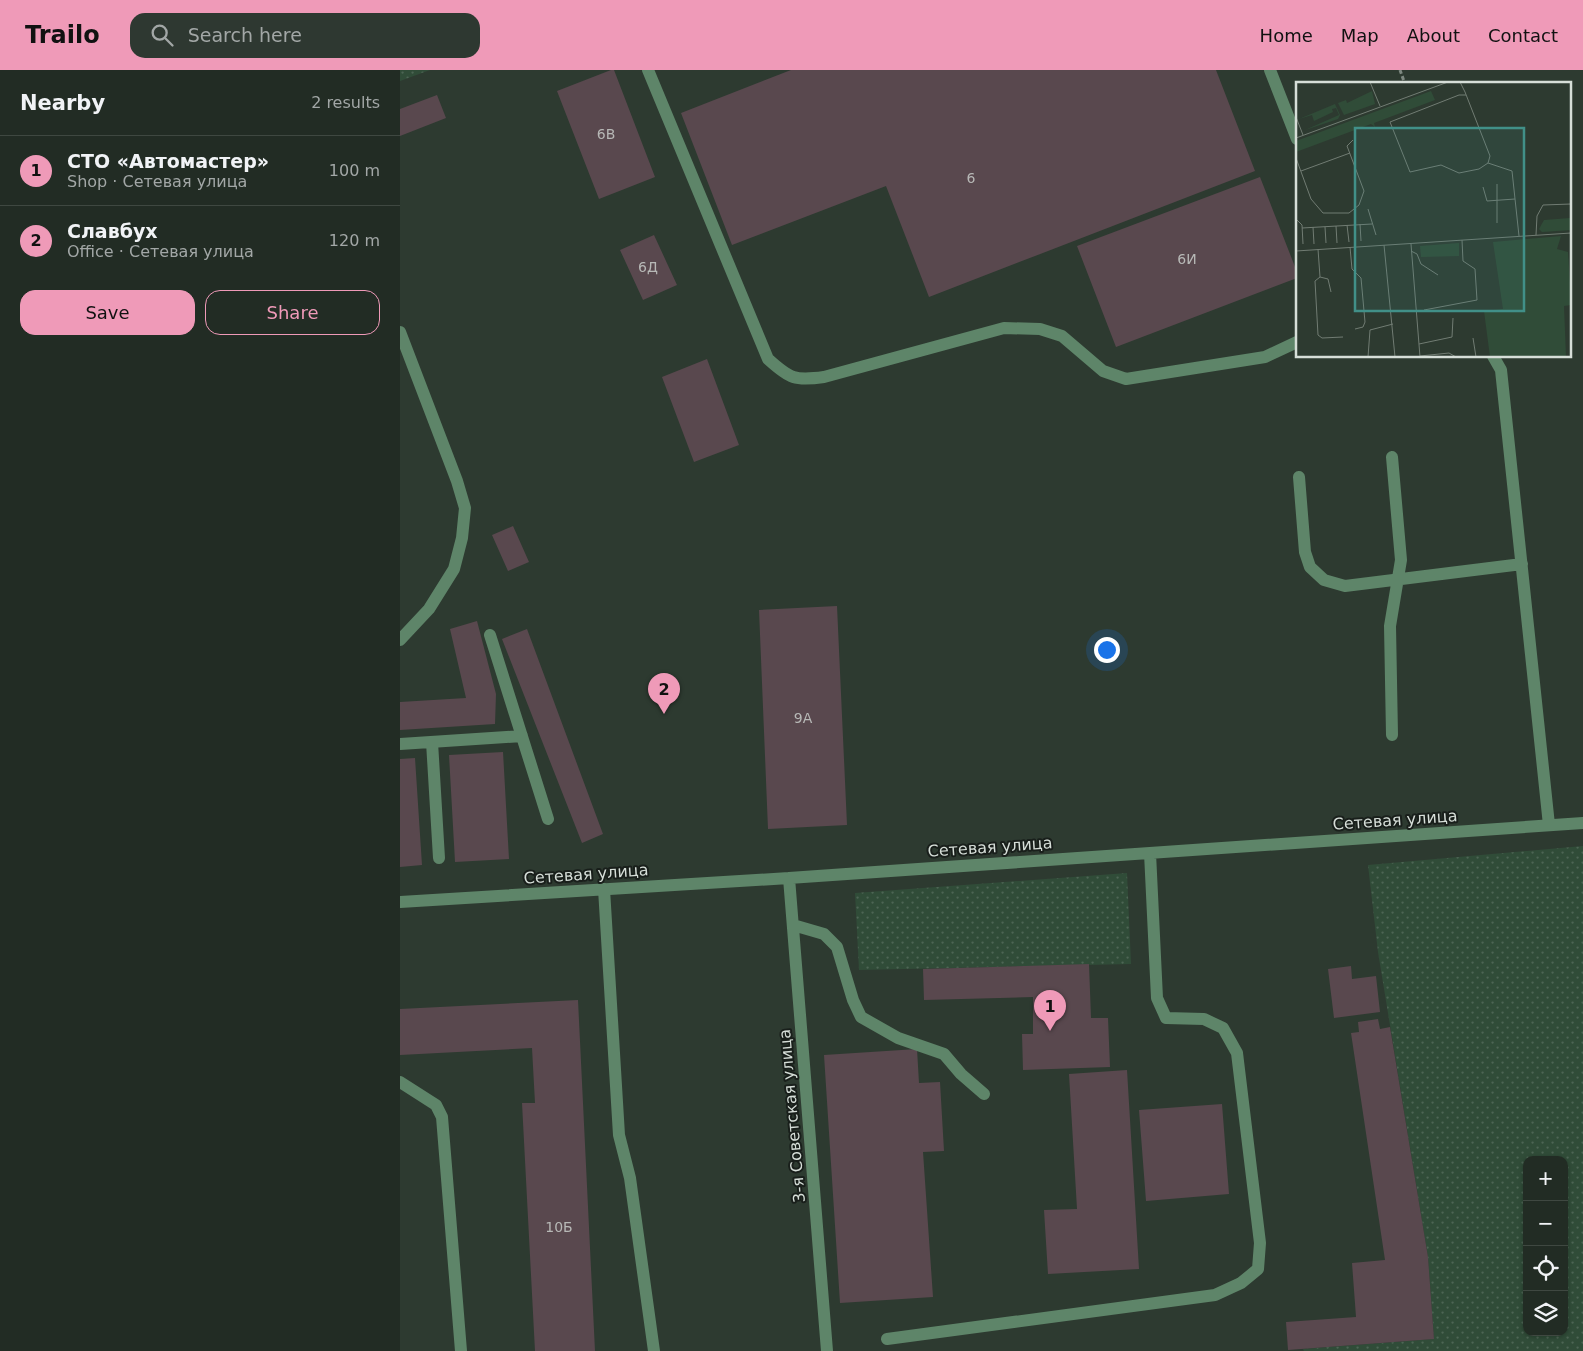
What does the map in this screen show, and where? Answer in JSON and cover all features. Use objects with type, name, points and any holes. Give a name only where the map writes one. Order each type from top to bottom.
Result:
[{"type":"street","points":[[648,70],[768,359],[784,373],[795,378],[824,377],[1004,328],[1040,329],[1062,336],[1103,371],[1126,379],[1265,357],[1296,342]]},
{"type":"street","points":[[1270,70],[1296,136]]},
{"type":"street","points":[[400,332],[457,480],[465,508],[462,538],[454,569],[429,609],[400,640]]},
{"type":"street","points":[[1494,358],[1501,370],[1549,825]]},
{"type":"street","points":[[1392,457],[1401,560],[1390,626],[1392,735]]},
{"type":"street","points":[[1299,477],[1304,552],[1310,567],[1324,580],[1345,586],[1522,564]]},
{"type":"street","points":[[490,635],[548,819]]},
{"type":"street","points":[[400,744],[522,736]]},
{"type":"street","points":[[432,742],[439,858]]},
{"type":"street","name":"Сетевая улица","points":[[400,902],[789,878],[1583,823]]},
{"type":"street","points":[[887,1339],[1215,1295],[1241,1283],[1258,1269],[1260,1243],[1237,1053],[1223,1028],[1204,1019],[1166,1018],[1157,998],[1150,853]]},
{"type":"street","name":"3-я Советская улица","points":[[789,878],[827,1351]]},
{"type":"street","points":[[604,889],[619,1135],[630,1178],[654,1351]]},
{"type":"street","points":[[793,925],[824,934],[837,947],[853,1000],[861,1017],[898,1038],[944,1054],[961,1074],[984,1094]]},
{"type":"street","points":[[400,1082],[436,1105],[442,1117],[461,1351]]},
{"type":"path","points":[[1400,70],[1404,82]]},
{"type":"green space","points":[[400,70],[430,70],[400,81]]},
{"type":"green space","points":[[1583,846],[1583,1351],[1304,1351],[1303,1349],[1434,1339],[1428,1257],[1378,952],[1368,865]]},
{"type":"green space","points":[[1127,873],[1131,964],[859,970],[855,893]]},
{"type":"building","points":[[614,70],[655,177],[599,199],[557,91]]},
{"type":"building","points":[[791,70],[1216,70],[1255,171],[929,297],[886,186],[732,245],[681,113]]},
{"type":"building","points":[[437,95],[446,118],[400,136],[400,109]]},
{"type":"building","points":[[1260,177],[1296,269],[1296,278],[1116,347],[1077,246]]},
{"type":"building","points":[[654,235],[677,285],[643,300],[620,250]]},
{"type":"building","points":[[707,359],[739,445],[694,462],[662,377]]},
{"type":"building","points":[[513,526],[529,562],[508,571],[492,535]]},
{"type":"building","points":[[837,606],[847,825],[768,829],[759,610]]},
{"type":"building","points":[[477,621],[496,694],[495,724],[400,730],[400,702],[466,698],[450,629]]},
{"type":"building","points":[[527,629],[603,834],[582,843],[502,639]]},
{"type":"building","points":[[503,752],[509,859],[455,862],[449,755]]},
{"type":"building","points":[[415,758],[422,865],[400,867],[400,759]]},
{"type":"building","points":[[1089,964],[1091,1018],[1108,1018],[1110,1067],[1023,1070],[1022,1034],[1033,1034],[1033,997],[924,1000],[923,969]]},
{"type":"building","points":[[1351,966],[1352,979],[1376,976],[1380,1012],[1334,1018],[1328,969]]},
{"type":"building","points":[[578,1000],[595,1351],[535,1351],[522,1103],[535,1103],[532,1048],[400,1055],[400,1009]]},
{"type":"building","points":[[1378,1019],[1380,1029],[1390,1027],[1428,1257],[1434,1339],[1288,1350],[1286,1322],[1356,1317],[1352,1263],[1385,1260],[1351,1033],[1359,1032],[1358,1022]]},
{"type":"building","points":[[917,1049],[919,1083],[940,1082],[944,1151],[923,1152],[933,1297],[840,1303],[824,1055]]},
{"type":"building","points":[[1127,1070],[1139,1269],[1048,1274],[1044,1210],[1077,1209],[1069,1074]]},
{"type":"building","points":[[1222,1104],[1229,1194],[1146,1201],[1139,1110]]},
{"type":"place","name":"Славбух","points":[[664,714]]},
{"type":"place","name":"СТО «Автомастер»","points":[[1050,1031]]}]
